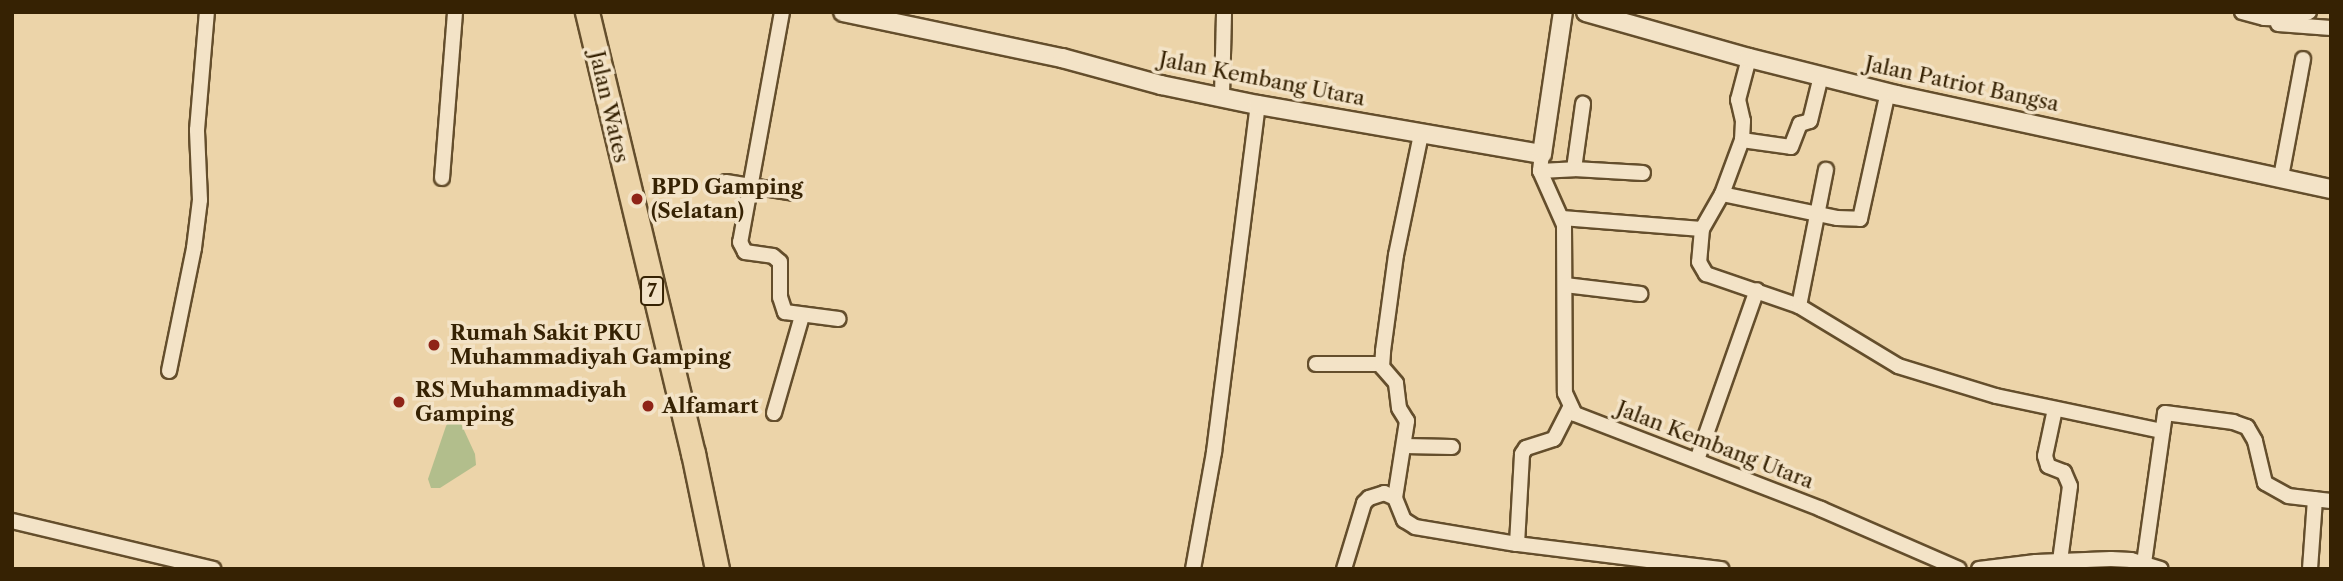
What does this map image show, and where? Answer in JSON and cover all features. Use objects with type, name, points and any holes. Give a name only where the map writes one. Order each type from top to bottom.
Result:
[{"type":"highway","name":"Jalan Wates","points":[[587,12],[693,453],[717,569]]},
{"type":"street","points":[[169,371],[194,248],[200,200],[197,130],[207,12]]},
{"type":"street","points":[[442,178],[455,12]]},
{"type":"street","points":[[782,12],[748,186],[740,237],[741,248],[750,254],[778,259],[782,267],[780,297],[783,309],[803,316],[839,319]]},
{"type":"street","name":"Jalan Kembang Utara","points":[[843,12],[1062,58],[1161,85],[1421,134],[1541,163]]},
{"type":"street","points":[[1223,96],[1224,12]]},
{"type":"street","points":[[1517,544],[1522,454],[1526,448],[1554,439],[1570,408],[1565,393],[1562,218],[1541,163],[1563,12]]},
{"type":"street","name":"Jalan Patriot Bangsa","points":[[1586,12],[1821,76],[2331,190]]},
{"type":"street","points":[[2242,12],[2294,27],[2331,28]]},
{"type":"street","points":[[2263,18],[2289,19],[2309,12]]},
{"type":"street","points":[[1749,58],[1738,100],[1743,121],[1742,140],[1722,194],[1702,229],[1699,262],[1702,271],[1798,306],[1914,372],[2055,409],[2162,431]]},
{"type":"street","points":[[2281,177],[2303,59]]},
{"type":"street","points":[[1742,140],[1791,147],[1800,124],[1810,121],[1821,76]]},
{"type":"street","points":[[1722,194],[1853,220],[1862,217],[1888,92]]},
{"type":"street","points":[[1574,169],[1583,104]]},
{"type":"street","points":[[1193,569],[1214,452],[1258,105]]},
{"type":"street","points":[[1421,134],[1396,255],[1382,364],[1385,373],[1396,383],[1399,411],[1407,421],[1395,498],[1404,520],[1415,527],[1517,544],[1721,569]]},
{"type":"street","points":[[1541,163],[1574,169],[1643,173]]},
{"type":"street","points":[[1798,306],[1826,170]]},
{"type":"street","points":[[726,182],[795,193]]},
{"type":"street","points":[[1562,218],[1702,229]]},
{"type":"street","points":[[1565,285],[1640,294]]},
{"type":"street","points":[[1697,460],[1757,290]]},
{"type":"street","points":[[774,413],[803,316]]},
{"type":"street","points":[[1316,364],[1382,364]]},
{"type":"street","name":"Jalan Kembang Utara","points":[[1570,408],[1588,422],[1697,460],[1864,527],[1948,567]]},
{"type":"street","points":[[2055,409],[2045,456],[2048,466],[2064,472],[2070,486],[2060,561]]},
{"type":"street","points":[[2144,563],[2165,413],[2240,424],[2253,436],[2266,484],[2288,496],[2331,501]]},
{"type":"street","points":[[1405,446],[1452,447]]},
{"type":"street","points":[[1344,569],[1366,500],[1384,493],[1395,498]]},
{"type":"street","points":[[2310,569],[2315,499]]},
{"type":"street","points":[[12,522],[214,569]]},
{"type":"street","points":[[1979,569],[2060,561],[2121,559],[2161,569]]},
{"type":"green space","points":[[458,417],[475,454],[476,465],[440,488],[431,488],[428,479],[446,426],[451,418]]},
{"type":"place","name":"BPD Gamping (Selatan)","points":[[637,199]]},
{"type":"place","name":"Rumah Sakit PKU Muhammadiyah Gamping","points":[[434,345]]},
{"type":"place","name":"RS Muhammadiyah Gamping","points":[[399,402]]},
{"type":"place","name":"Alfamart","points":[[648,406]]}]
